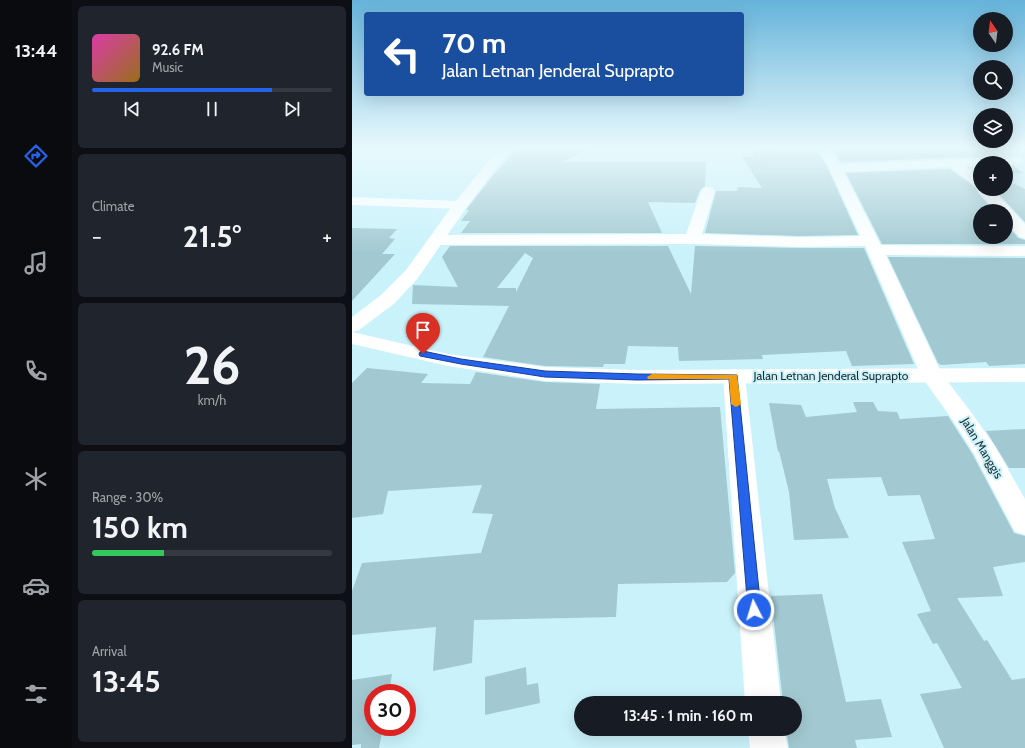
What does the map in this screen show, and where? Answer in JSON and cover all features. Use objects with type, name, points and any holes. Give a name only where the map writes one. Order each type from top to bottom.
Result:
[{"type":"street","points":[[352,326],[388,299],[412,274],[460,205],[478,183]]},
{"type":"street","name":"Jalan Manggis","points":[[843,183],[932,376],[963,416],[986,452],[1025,524]]},
{"type":"street","points":[[692,239],[708,191]]},
{"type":"street","points":[[990,196],[998,204]]},
{"type":"street","points":[[352,202],[460,205]]},
{"type":"street","points":[[1013,221],[1025,234]]},
{"type":"street","points":[[436,240],[692,239],[1025,251]]},
{"type":"street","name":"Jalan Letnan Jenderal Suprapto","points":[[352,338],[448,360],[545,374],[637,377],[1025,375]]},
{"type":"street","points":[[734,376],[762,696]]},
{"type":"street","points":[[767,736],[769,748]]},
{"type":"building","points":[[487,183],[705,183],[705,186],[700,190],[695,203],[648,202],[662,233],[461,233],[470,221],[461,221],[469,210],[466,210]]},
{"type":"building","points":[[759,183],[834,183],[858,235],[799,236],[705,233],[716,191],[737,191],[738,187],[762,188]]},
{"type":"building","points":[[851,183],[969,183],[973,186],[973,196],[981,196],[988,204],[973,204],[973,244],[882,244]]},
{"type":"building","points":[[1013,183],[1025,189],[1025,222],[1013,209],[1013,204],[1008,204],[1001,196],[1013,196]]},
{"type":"building","points":[[352,228],[397,229],[389,238],[395,239],[382,254],[395,254],[352,301]]},
{"type":"building","points":[[1013,232],[1018,238],[1025,240],[1025,244],[1013,244]]},
{"type":"building","points":[[450,246],[668,246],[691,294],[695,246],[864,248],[914,364],[852,366],[846,351],[762,355],[763,359],[679,361],[678,347],[628,346],[625,364],[604,364],[603,367],[545,366],[483,357],[509,306],[412,304],[413,285],[458,287],[442,257]],"holes":[[[525,253],[533,258],[516,292],[516,288],[497,288]]]},
{"type":"building","points":[[888,257],[1025,258],[1025,364],[989,366],[986,362],[941,365],[938,363]]},
{"type":"building","points":[[367,368],[428,374],[421,383],[470,384],[476,372],[545,382],[600,384],[596,409],[720,407],[735,573],[727,582],[618,584],[616,617],[474,620],[472,663],[433,671],[436,627],[352,635],[352,591],[362,563],[481,553],[493,514],[472,513],[482,485],[388,491],[383,514],[352,518],[352,383]]},
{"type":"building","points":[[853,402],[873,402],[878,411],[897,412],[900,419],[948,416],[973,455],[1014,533],[1025,536],[1025,562],[993,567],[1003,596],[957,598],[984,641],[987,640],[1012,680],[1025,678],[1025,748],[944,748],[920,694],[962,688],[937,643],[933,644],[917,614],[931,611],[902,542],[935,539],[920,495],[888,496],[881,477],[827,479],[835,508],[849,538],[794,540],[789,492],[779,451],[778,452],[769,403],[801,405],[806,417],[857,412]]},
{"type":"building","points":[[1025,429],[1025,468],[1009,468],[986,431]]},
{"type":"building","points":[[822,594],[846,702],[881,699],[892,737],[855,740],[857,748],[789,748],[787,736],[802,736],[802,696],[782,696],[771,596]]},
{"type":"building","points":[[526,667],[527,685],[538,683],[540,703],[485,715],[485,677]]},
{"type":"building","points":[[392,674],[390,684],[364,684],[364,736],[381,736],[379,748],[361,748],[361,744],[352,745],[352,680]]},
{"type":"slow traffic","points":[[652,377],[734,376],[736,404]]},
{"type":"route","points":[[423,354],[448,360],[545,374],[637,377],[734,376],[754,610]]}]
